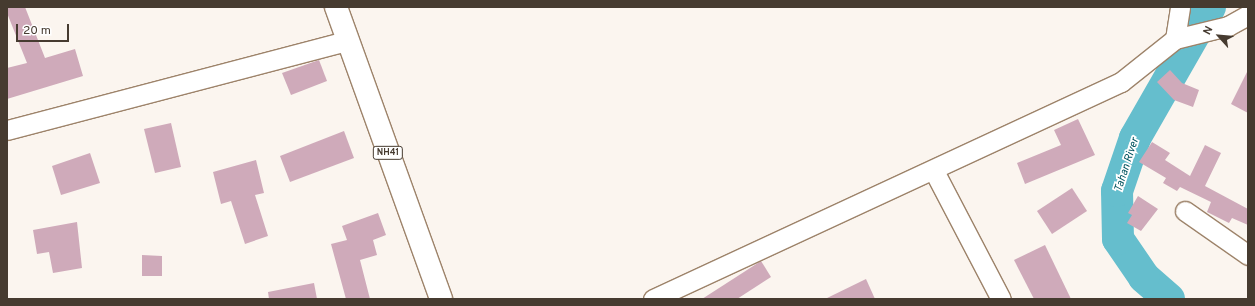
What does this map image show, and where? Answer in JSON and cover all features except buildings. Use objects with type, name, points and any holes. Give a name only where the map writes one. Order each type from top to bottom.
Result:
[{"type":"highway","name":"NH41","points":[[336,7],[441,299]]},
{"type":"street","points":[[1175,39],[1180,7]]},
{"type":"street","points":[[653,299],[1122,82],[1175,39],[1228,26],[1248,15]]},
{"type":"street","points":[[7,130],[347,41]]},
{"type":"street","points":[[934,170],[1001,299]]},
{"type":"street","points":[[1185,211],[1248,255]]},
{"type":"waterway","name":"Tahan River","points":[[1169,299],[1144,277],[1118,239],[1117,191],[1135,138],[1210,7]]}]
